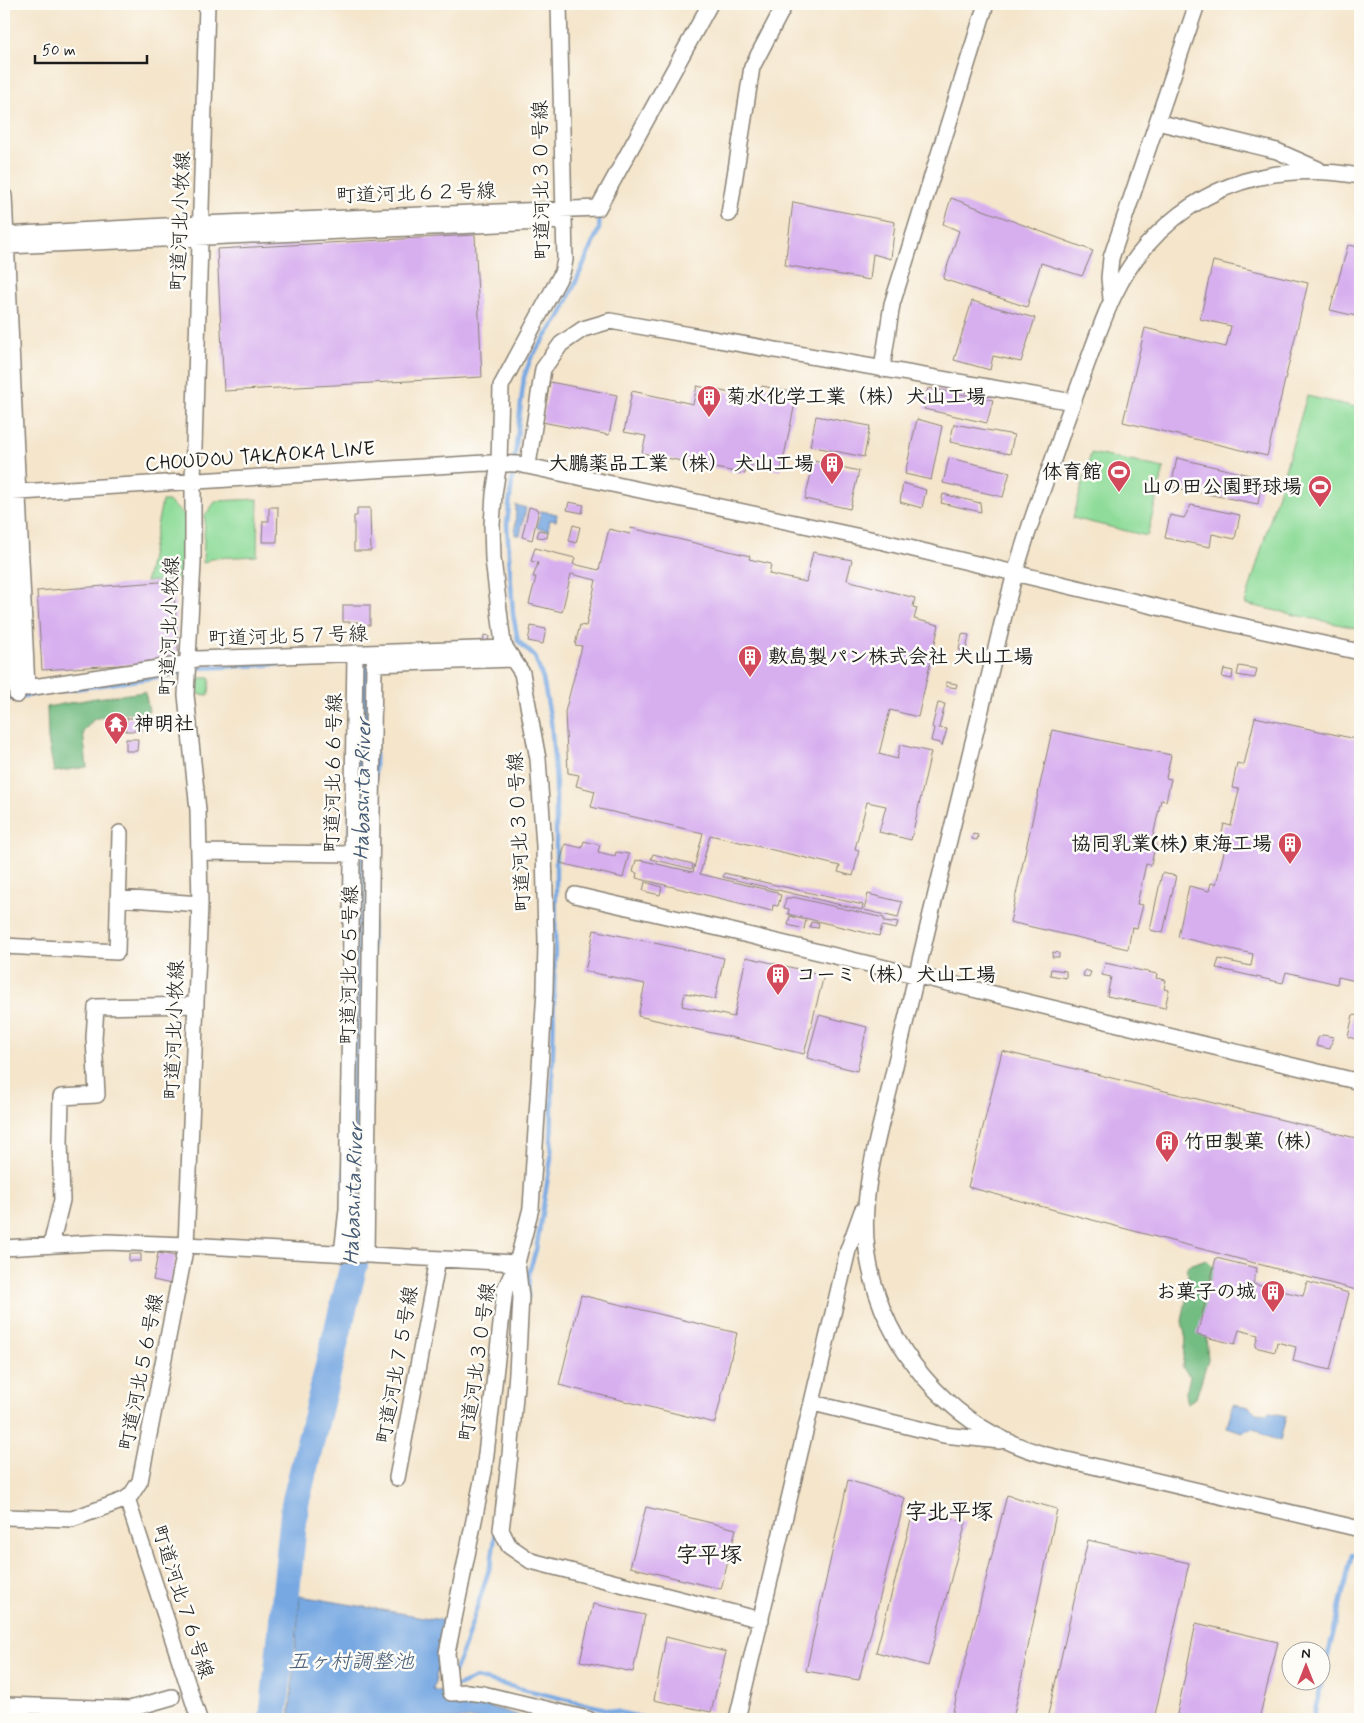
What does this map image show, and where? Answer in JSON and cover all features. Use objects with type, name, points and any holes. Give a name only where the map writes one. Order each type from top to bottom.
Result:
[{"type":"street","name":"町道河北小牧線","points":[[186,1245],[200,904],[200,852],[186,694],[193,563],[193,482],[207,4]]},
{"type":"street","name":"町道河北３０号線","points":[[534,1713],[483,1694],[451,1693],[447,1653],[484,1471],[505,1288],[517,1263],[531,1208],[545,990],[544,846],[538,760],[522,673],[503,644],[493,560],[492,525],[499,463],[501,386],[562,273],[565,260],[559,4]]},
{"type":"street","name":"町道河北６２号線","points":[[5,238],[564,214],[598,208],[710,4]]},
{"type":"street","points":[[729,214],[752,67],[785,4]]},
{"type":"street","points":[[882,370],[892,304],[986,4]]},
{"type":"street","points":[[1111,299],[1109,278],[1111,258],[1197,4]]},
{"type":"street","points":[[1157,122],[1277,151],[1322,171]]},
{"type":"street","points":[[737,1719],[848,1250],[865,1203],[871,1168],[916,975],[1015,572],[1073,402],[1111,299],[1144,247],[1166,225],[1195,204],[1230,186],[1260,176],[1289,172],[1322,171],[1360,176]]},
{"type":"street","name":"町道河北５７号線","points":[[4,196],[10,493],[28,688],[196,660],[355,658],[374,654],[509,654]]},
{"type":"street","points":[[523,465],[543,370],[561,344],[583,329],[610,321],[1073,402]]},
{"type":"street","points":[[4,421],[10,493],[17,695]]},
{"type":"street","name":"CHOUDOU TAKAOKA LINE","points":[[10,493],[499,463],[523,465],[884,542],[1187,614],[1360,652]]},
{"type":"street","name":"町道河北６５号線","points":[[364,1255],[374,664],[509,654]]},
{"type":"street","name":"町道河北６６号線","points":[[344,1254],[347,1209],[355,658]]},
{"type":"street","points":[[4,946],[117,952],[120,833]]},
{"type":"street","points":[[200,852],[352,854]]},
{"type":"street","points":[[575,895],[1360,1082]]},
{"type":"street","points":[[118,898],[200,904]]},
{"type":"street","points":[[51,1245],[62,1200],[61,1097],[97,1095],[94,1038],[96,1007],[196,1005]]},
{"type":"street","points":[[865,1203],[866,1247],[874,1284],[886,1317],[899,1343],[924,1378],[945,1400],[974,1423],[1008,1442],[1048,1456],[1360,1529]]},
{"type":"street","points":[[4,1248],[107,1242],[517,1263],[521,1297],[518,1373],[501,1530],[509,1546],[531,1561],[761,1620]]},
{"type":"street","name":"町道河北５６号線","points":[[122,1501],[140,1481],[186,1245]]},
{"type":"street","name":"町道河北７５号線","points":[[397,1478],[438,1259]]},
{"type":"street","points":[[813,1403],[944,1435],[1008,1442]]},
{"type":"street","points":[[4,1517],[72,1519],[122,1501]]},
{"type":"street","name":"町道河北７６号線","points":[[122,1501],[129,1505],[199,1719]]},
{"type":"street","points":[[4,1705],[130,1709],[172,1697]]},
{"type":"street","points":[[534,1713],[588,1719]]},
{"type":"green space","name":"山の田公園野球場","points":[[1307,396],[1360,408],[1360,629],[1245,604]]},
{"type":"green space","name":"体育館","points":[[1091,453],[1164,468],[1147,536],[1073,518]]},
{"type":"green space","points":[[258,499],[257,556],[213,558],[203,563],[205,515],[216,501]]},
{"type":"green space","points":[[162,501],[168,501],[188,518],[186,578],[146,582]]},
{"type":"green space","points":[[195,678],[210,678],[209,695],[194,694]]},
{"type":"green space","points":[[145,692],[149,711],[94,719],[83,732],[87,767],[54,772],[48,739],[47,707]]},
{"type":"green space","points":[[1206,1259],[1219,1272],[1201,1287],[1210,1310],[1205,1326],[1208,1359],[1196,1398],[1187,1403],[1186,1392],[1190,1377],[1182,1366],[1186,1340],[1182,1321],[1189,1285],[1187,1266]]},
{"type":"water","points":[[516,505],[526,508],[520,535],[515,535]]},
{"type":"water","points":[[541,511],[557,514],[556,521],[550,520],[548,530],[537,528]]},
{"type":"water","points":[[1233,1404],[1250,1407],[1256,1413],[1266,1414],[1270,1412],[1286,1416],[1280,1441],[1263,1435],[1259,1430],[1253,1428],[1242,1432],[1227,1427]]},
{"type":"water","name":"五ヶ村調整池","points":[[300,1596],[447,1621],[447,1629],[433,1690],[518,1715],[517,1719],[289,1719]]},
{"type":"building","points":[[951,198],[1093,251],[1082,276],[1041,263],[1027,307],[943,279],[959,231],[943,224]]},
{"type":"building","points":[[793,202],[895,222],[891,259],[873,254],[870,280],[785,265]]},
{"type":"building","points":[[475,235],[482,377],[224,391],[217,249]]},
{"type":"building","points":[[1348,245],[1360,247],[1360,317],[1330,310]]},
{"type":"building","points":[[1213,261],[1308,283],[1267,456],[1123,422],[1145,328],[1226,347],[1231,326],[1200,319]]},
{"type":"building","points":[[972,301],[1035,318],[1021,362],[993,356],[990,370],[954,360]]},
{"type":"building","points":[[550,382],[617,395],[609,435],[542,422]]},
{"type":"building","name":"菊水化学工業（株）犬山工場","points":[[697,386],[759,399],[762,386],[797,393],[781,471],[747,464],[745,474],[642,453],[646,436],[624,432],[632,391],[693,404]]},
{"type":"building","points":[[928,388],[993,400],[987,423],[924,409]]},
{"type":"building","points":[[816,416],[870,426],[864,457],[810,446]]},
{"type":"building","points":[[917,419],[942,426],[931,480],[905,474]]},
{"type":"building","points":[[954,424],[1014,435],[1010,454],[950,442]]},
{"type":"building","points":[[949,458],[1010,472],[1003,497],[943,483]]},
{"type":"building","points":[[1177,458],[1262,478],[1258,504],[1171,487]]},
{"type":"building","name":"大鵬薬品工業（株） 犬山工場","points":[[814,461],[859,471],[850,509],[805,499]]},
{"type":"building","points":[[903,483],[926,490],[922,508],[900,502]]},
{"type":"building","points":[[943,494],[980,503],[981,512],[941,503]]},
{"type":"building","points":[[569,502],[584,505],[582,513],[567,510]]},
{"type":"building","points":[[1191,505],[1240,515],[1235,539],[1212,534],[1210,547],[1165,538],[1170,515],[1184,518]]},
{"type":"building","points":[[269,507],[278,507],[277,542],[262,542],[263,521],[269,521]]},
{"type":"building","points":[[529,507],[539,510],[532,540],[522,537]]},
{"type":"building","points":[[357,508],[370,508],[371,551],[354,551],[354,516],[357,516]]},
{"type":"building","points":[[573,525],[580,527],[576,543],[569,541]]},
{"type":"building","name":"敷島製パン株式会社 犬山工場","points":[[631,528],[750,556],[749,559],[771,564],[769,574],[806,582],[813,552],[852,560],[847,580],[915,598],[913,607],[917,608],[914,619],[939,625],[918,717],[890,710],[879,754],[897,759],[900,745],[931,752],[911,840],[879,832],[886,806],[867,802],[855,849],[859,850],[853,876],[838,872],[840,866],[710,835],[700,874],[777,892],[777,894],[781,895],[778,906],[773,905],[772,911],[636,878],[637,873],[633,872],[636,860],[693,872],[703,833],[591,807],[595,791],[576,786],[579,775],[568,773],[565,712],[582,646],[575,645],[580,625],[586,626],[596,580],[571,574],[562,612],[529,604],[536,577],[533,577],[538,563],[531,561],[535,548],[575,558],[573,564],[599,570],[609,529],[630,534]]},
{"type":"building","points":[[539,530],[548,532],[547,538],[537,537]]},
{"type":"building","points":[[173,581],[179,661],[42,670],[37,591]]},
{"type":"building","points":[[343,605],[370,605],[370,625],[358,625],[358,622],[343,622]]},
{"type":"building","points":[[531,626],[546,629],[543,644],[528,641]]},
{"type":"building","points":[[962,634],[969,635],[966,651],[959,650]]},
{"type":"building","points":[[484,635],[489,636],[488,643],[483,643]]},
{"type":"building","points":[[1239,666],[1257,669],[1255,678],[1237,675]]},
{"type":"building","points":[[1224,669],[1233,671],[1232,679],[1222,677]]},
{"type":"building","points":[[946,682],[957,684],[956,688],[946,686]]},
{"type":"building","points":[[938,703],[945,704],[939,728],[947,729],[942,746],[940,743],[931,741],[934,728],[932,727]]},
{"type":"building","name":"協同乳業(株) 東海工場","points":[[1255,717],[1360,740],[1360,969],[1358,969],[1356,981],[1338,977],[1337,984],[1286,972],[1283,983],[1216,968],[1219,959],[1251,966],[1253,954],[1178,937],[1189,886],[1209,891],[1211,883],[1216,884],[1225,848],[1219,846],[1224,824],[1231,826],[1239,789],[1232,788],[1237,763],[1244,765]]},
{"type":"building","points":[[127,718],[138,718],[138,723],[141,723],[141,731],[125,731]]},
{"type":"building","points":[[1052,730],[1171,755],[1166,778],[1171,779],[1166,801],[1161,800],[1152,841],[1156,842],[1151,865],[1146,864],[1137,904],[1143,905],[1137,928],[1132,927],[1128,949],[1010,922]]},
{"type":"building","points":[[126,739],[138,739],[137,751],[126,751]]},
{"type":"building","points":[[973,834],[978,835],[977,840],[972,839]]},
{"type":"building","points":[[584,841],[600,845],[598,852],[615,856],[616,852],[629,854],[623,878],[560,863],[565,844],[582,848]]},
{"type":"building","points":[[653,854],[693,864],[692,869],[651,859]]},
{"type":"building","points":[[724,873],[863,905],[862,910],[723,877]]},
{"type":"building","points":[[1162,873],[1176,876],[1163,933],[1150,930]]},
{"type":"building","points":[[645,882],[662,887],[660,895],[643,891]]},
{"type":"building","points":[[868,894],[902,902],[898,918],[864,910]]},
{"type":"building","points":[[793,897],[884,918],[884,922],[898,922],[896,929],[882,926],[879,936],[788,914],[789,909],[784,908],[786,898]]},
{"type":"building","points":[[790,916],[806,920],[804,929],[788,925]]},
{"type":"building","points":[[811,922],[819,923],[818,928],[810,927]]},
{"type":"building","points":[[594,930],[724,958],[715,999],[685,993],[682,1006],[734,1017],[746,957],[824,975],[804,1054],[638,1016],[645,984],[585,971]]},
{"type":"building","points":[[1053,952],[1059,953],[1059,957],[1052,957]]},
{"type":"building","points":[[1105,963],[1157,974],[1156,978],[1166,980],[1164,989],[1169,990],[1165,1008],[1107,996],[1111,977],[1102,975]]},
{"type":"building","points":[[1051,969],[1066,971],[1066,978],[1050,975]]},
{"type":"building","points":[[1085,970],[1091,972],[1089,977],[1083,976]]},
{"type":"building","points":[[819,1015],[867,1027],[857,1071],[807,1058]]},
{"type":"building","points":[[1353,1015],[1360,1016],[1360,1040],[1348,1037]]},
{"type":"building","points":[[1323,1035],[1333,1037],[1330,1049],[1316,1046],[1318,1038]]},
{"type":"building","name":"竹田製菓（株）","points":[[1002,1051],[1360,1139],[1360,1291],[968,1187]]},
{"type":"building","points":[[158,1253],[176,1256],[171,1284],[153,1280]]},
{"type":"building","points":[[129,1254],[141,1254],[141,1261],[129,1261]]},
{"type":"building","name":"お菓子の城","points":[[1216,1258],[1257,1268],[1253,1284],[1303,1296],[1307,1282],[1349,1293],[1330,1370],[1293,1361],[1296,1347],[1277,1342],[1275,1352],[1255,1347],[1258,1335],[1239,1330],[1235,1344],[1197,1335]]},
{"type":"building","points":[[581,1295],[737,1333],[715,1423],[559,1385]]},
{"type":"building","points":[[848,1480],[905,1498],[859,1680],[806,1671]]},
{"type":"building","points":[[1007,1495],[1057,1509],[1013,1719],[951,1719]]},
{"type":"building","points":[[646,1507],[736,1529],[721,1589],[630,1567]]},
{"type":"building","points":[[914,1509],[966,1522],[928,1666],[876,1652]]},
{"type":"building","points":[[1088,1540],[1189,1563],[1154,1719],[1047,1719]]},
{"type":"building","points":[[593,1604],[645,1615],[633,1672],[580,1661]]},
{"type":"building","points":[[1196,1623],[1278,1642],[1259,1719],[1176,1719]]},
{"type":"building","points":[[666,1637],[726,1652],[711,1712],[654,1700]]},
{"type":"waterway","points":[[528,1298],[529,1272],[536,1250],[551,1159],[556,783],[551,721],[543,679],[535,657],[518,641],[513,614],[507,524],[524,377],[531,358],[562,313],[599,229],[600,211]]},
{"type":"waterway","points":[[197,668],[352,661]]},
{"type":"waterway","name":"Habashita River","points":[[273,1719],[295,1504],[355,1260],[365,661]]},
{"type":"waterway","points":[[23,696],[180,674]]},
{"type":"waterway","points":[[4,700],[15,698]]},
{"type":"waterway","points":[[454,1672],[464,1648],[491,1563],[496,1531]]},
{"type":"waterway","points":[[1313,1719],[1352,1554]]},
{"type":"waterway","points":[[455,1687],[476,1678],[648,1719]]},
{"type":"place","name":"菊水化学工業（株）犬山工場","points":[[709,418]]},
{"type":"place","name":"大鵬薬品工業（株） 犬山工場","points":[[832,485]]},
{"type":"place","name":"体育館","points":[[1119,493]]},
{"type":"place","name":"山の田公園野球場","points":[[1320,508]]},
{"type":"place","name":"敷島製パン株式会社 犬山工場","points":[[750,678]]},
{"type":"place","name":"神明社","points":[[116,745]]},
{"type":"place","name":"協同乳業(株) 東海工場","points":[[1290,865]]},
{"type":"place","name":"コーミ（株）犬山工場","points":[[778,996]]},
{"type":"place","name":"竹田製菓（株）","points":[[1167,1163]]},
{"type":"place","name":"お菓子の城","points":[[1273,1313]]},
{"type":"district","name":"字北平塚","points":[[949,1513]]},
{"type":"district","name":"字平塚","points":[[709,1556]]}]
